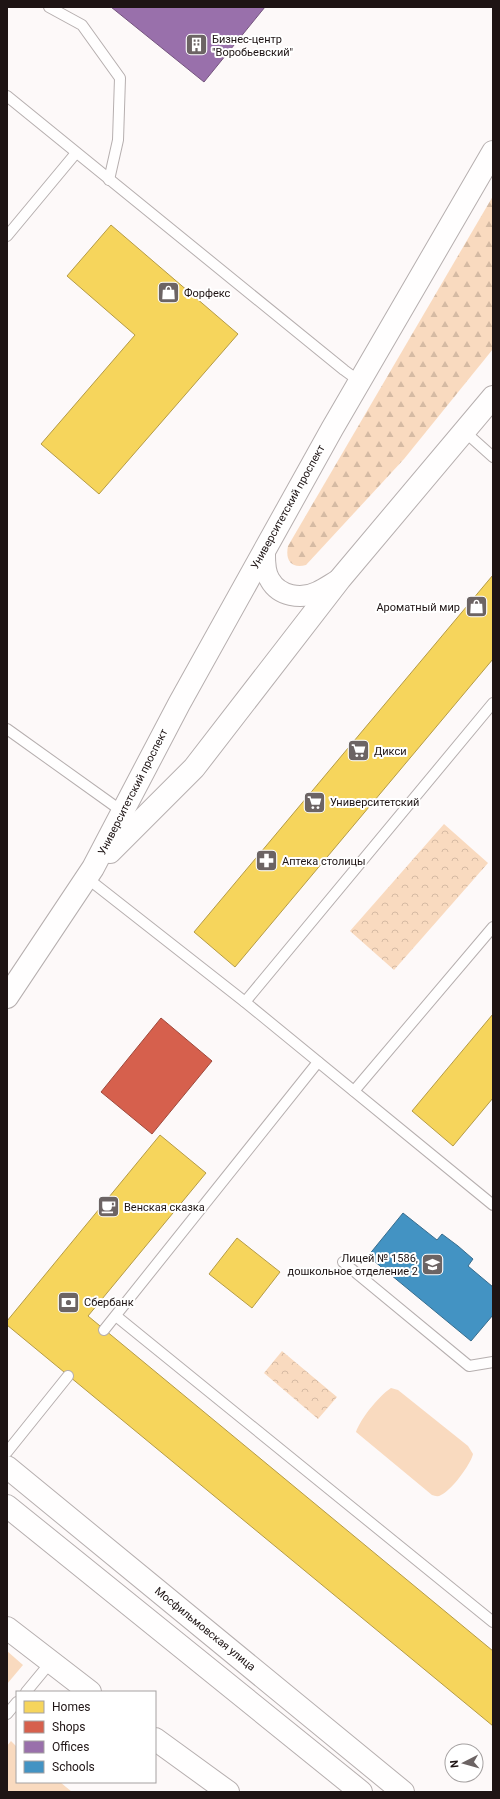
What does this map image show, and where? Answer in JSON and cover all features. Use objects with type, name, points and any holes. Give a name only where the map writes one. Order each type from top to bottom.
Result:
[{"type":"main road","name":"Университетский проспект","points":[[7,997],[90,873],[124,812],[132,791],[172,717],[359,381],[493,152]]},
{"type":"main road","name":"Университетский проспект","points":[[90,873],[194,768],[340,579],[493,397]]},
{"type":"main road","name":"Мосфильмовская улица","points":[[7,1467],[403,1792]]},
{"type":"main road","points":[[7,1506],[361,1792]]},
{"type":"main road","points":[[7,1628],[50,1663],[89,1691]]},
{"type":"main road","points":[[156,1740],[228,1792]]},
{"type":"street","points":[[265,550],[265,566],[269,580],[280,592],[296,596],[316,593],[340,579]]},
{"type":"lane","points":[[49,7],[82,25],[120,78],[118,140],[109,180]]},
{"type":"lane","points":[[7,96],[359,381]]},
{"type":"lane","points":[[7,236],[76,153]]},
{"type":"lane","points":[[464,431],[493,457]]},
{"type":"lane","points":[[245,1002],[493,703]]},
{"type":"lane","points":[[7,729],[124,812]]},
{"type":"lane","points":[[90,873],[493,1205]]},
{"type":"lane","points":[[354,1091],[493,927]]},
{"type":"lane","points":[[104,1330],[318,1062]]},
{"type":"lane","points":[[343,1262],[468,1366],[493,1362]]},
{"type":"lane","points":[[116,1316],[493,1622]]},
{"type":"lane","points":[[7,1452],[68,1376]]},
{"type":"lane","points":[[27,1691],[50,1663]]},
{"type":"lane","points":[[7,1714],[16,1703]]},
{"type":"green space","points":[[493,196],[493,349],[404,459],[306,565],[296,566],[288,559],[288,546]]},
{"type":"green space","points":[[444,824],[488,863],[394,970],[350,931]]},
{"type":"green space","points":[[282,1351],[337,1397],[318,1419],[264,1373]]},
{"type":"green space","points":[[391,1388],[398,1390],[468,1446],[473,1454],[469,1464],[460,1477],[440,1496],[432,1495],[356,1432],[358,1426],[371,1408],[381,1396]]},
{"type":"green space","points":[[7,1651],[23,1665],[7,1684]]},
{"type":"green space","points":[[11,1741],[16,1746],[16,1783],[61,1783],[72,1792],[7,1792],[7,1746]]},
{"type":"building: Homes","points":[[111,225],[238,334],[99,494],[41,444],[135,335],[67,276]]},
{"type":"building: Homes","points":[[493,575],[493,659],[235,967],[194,932]]},
{"type":"building: Homes","points":[[493,1014],[493,1098],[453,1146],[412,1111]]},
{"type":"building: Homes","points":[[160,1135],[206,1173],[88,1316],[493,1651],[493,1726],[7,1325],[7,1321]]},
{"type":"building: Homes","points":[[237,1238],[280,1272],[252,1308],[209,1274]]},
{"type":"building: Shops","points":[[161,1018],[212,1061],[152,1134],[101,1092]]},
{"type":"building: Offices","name":"Бизнес-центр \"Воробьевский\"","points":[[111,7],[265,7],[204,82]]},
{"type":"building: Schools","points":[[403,1213],[437,1240],[442,1234],[458,1246],[473,1259],[468,1266],[493,1287],[493,1315],[471,1341],[368,1256]]},
{"type":"place","name":"Бизнес-центр \"Воробьевский\"","points":[[196,45]]},
{"type":"place","name":"Форфекс","points":[[168,293]]},
{"type":"place","name":"Ароматный мир","points":[[476,607]]},
{"type":"place","name":"Дикси","points":[[358,751]]},
{"type":"place","name":"Университетский","points":[[315,802]]},
{"type":"place","name":"Аптека столицы","points":[[267,861]]},
{"type":"place","name":"Венская сказка","points":[[108,1207]]},
{"type":"place","name":"Лицей № 1586, дошкольное отделение 2","points":[[433,1264]]},
{"type":"place","name":"Сбербанк","points":[[68,1302]]}]
